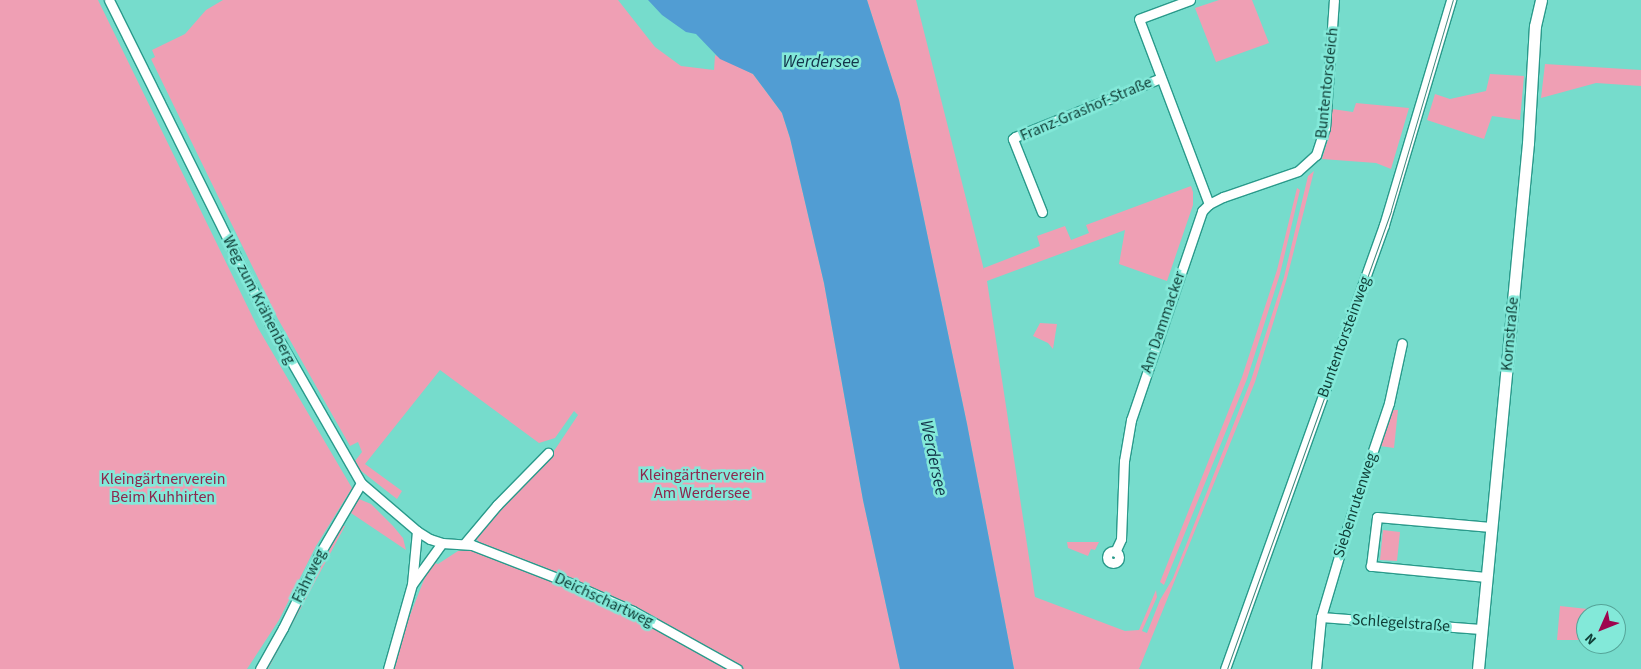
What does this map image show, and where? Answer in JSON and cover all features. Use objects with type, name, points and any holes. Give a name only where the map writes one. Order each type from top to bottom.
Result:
[{"type":"street","name":"Weg zum Krähenberg","points":[[109,0],[270,324],[361,483],[416,531],[442,543],[465,543]]},
{"type":"street","points":[[1160,78],[1139,19],[1190,0]]},
{"type":"street","name":"Buntentorsdeich","points":[[1209,204],[1223,197],[1298,171],[1309,162],[1320,146],[1325,128],[1334,0]]},
{"type":"street","name":"Buntentorsteinweg","points":[[1225,669],[1384,225],[1451,0]]},
{"type":"street","name":"Kornstraße","points":[[1478,669],[1527,156],[1535,26],[1541,0]]},
{"type":"street","name":"Franz-Grashof-Straße","points":[[1042,212],[1013,139],[1160,78],[1209,204]]},
{"type":"street","name":"Am Dammacker","points":[[1115,552],[1121,539],[1123,470],[1131,420],[1200,219],[1209,204]]},
{"type":"street","name":"Siebenrutenweg","points":[[1316,669],[1321,617],[1350,519],[1389,403],[1402,343]]},
{"type":"street","points":[[465,543],[498,505],[548,453]]},
{"type":"street","name":"Fährweg","points":[[260,669],[283,628],[320,553],[361,483]]},
{"type":"street","points":[[1486,577],[1371,566],[1377,517],[1491,527]]},
{"type":"street","points":[[388,669],[412,584],[416,531]]},
{"type":"street","points":[[412,584],[442,543]]},
{"type":"street","name":"Deichschartweg","points":[[465,543],[570,583],[633,611],[737,669]]},
{"type":"street","name":"Schlegelstraße","points":[[1321,617],[1481,630]]},
{"type":"green space","name":"Kleingärtnerverein Beim Kuhhirten","points":[[0,0],[98,0],[258,328],[352,488],[316,546],[279,620],[247,669],[0,669]]},
{"type":"green space","name":"Kleingärtnerverein Am Werdersee","points":[[223,0],[618,0],[655,47],[681,66],[714,70],[715,55],[753,74],[782,113],[790,138],[824,283],[863,500],[900,669],[743,669],[634,608],[572,578],[479,542],[475,537],[505,500],[544,464],[556,448],[578,415],[574,411],[555,438],[539,443],[440,370],[365,464],[402,491],[397,499],[360,470],[355,461],[362,452],[358,442],[350,446],[278,319],[151,59],[155,57],[152,50],[185,34],[206,10]]},
{"type":"green space","points":[[867,0],[916,0],[984,270],[984,268],[1040,246],[1037,236],[1065,226],[1071,240],[1089,233],[1086,225],[1191,186],[1193,192],[1193,205],[1167,281],[1119,264],[1125,230],[987,281],[1035,597],[1125,631],[1139,630],[1156,590],[1157,597],[1142,631],[1147,633],[1160,600],[1173,578],[1251,380],[1284,277],[1308,176],[1314,171],[1287,278],[1255,382],[1139,669],[1014,669],[967,424],[899,100]]},
{"type":"green space","points":[[1219,0],[1252,0],[1269,43],[1216,62],[1195,8]]},
{"type":"green space","points":[[1545,64],[1641,70],[1641,86],[1596,83],[1541,98]]},
{"type":"green space","points":[[1490,74],[1524,76],[1520,120],[1492,116],[1484,139],[1427,120],[1435,94],[1450,99],[1486,91]]},
{"type":"green space","points":[[1356,103],[1409,108],[1391,169],[1376,163],[1322,159],[1329,136],[1332,109],[1353,112]]},
{"type":"green space","points":[[1297,188],[1300,190],[1280,274],[1247,379],[1164,585],[1160,582],[1242,377],[1277,270]]},
{"type":"green space","points":[[1040,323],[1057,324],[1053,349],[1048,343],[1033,336]]},
{"type":"green space","points":[[1393,410],[1398,410],[1394,448],[1380,446]]},
{"type":"green space","points":[[359,499],[371,504],[393,526],[403,538],[406,550],[348,511]]},
{"type":"green space","points":[[340,524],[345,526],[268,669],[263,669]]},
{"type":"green space","points":[[1383,530],[1400,532],[1397,561],[1380,560]]},
{"type":"green space","points":[[1067,542],[1099,542],[1095,550],[1091,549],[1088,556],[1068,548]]},
{"type":"green space","points":[[471,549],[631,614],[730,669],[394,669],[398,646],[427,572],[434,563],[438,564],[458,551]]},
{"type":"green space","points":[[1560,606],[1576,608],[1576,640],[1557,640]]},
{"type":"water","name":"Werdersee","points":[[648,0],[867,0],[899,100],[967,424],[1014,669],[900,669],[863,500],[824,283],[790,138],[782,113],[753,74],[720,59],[696,34],[686,32],[662,15]]},
{"type":"tram line","points":[[1227,669],[1391,210],[1453,0]]}]
